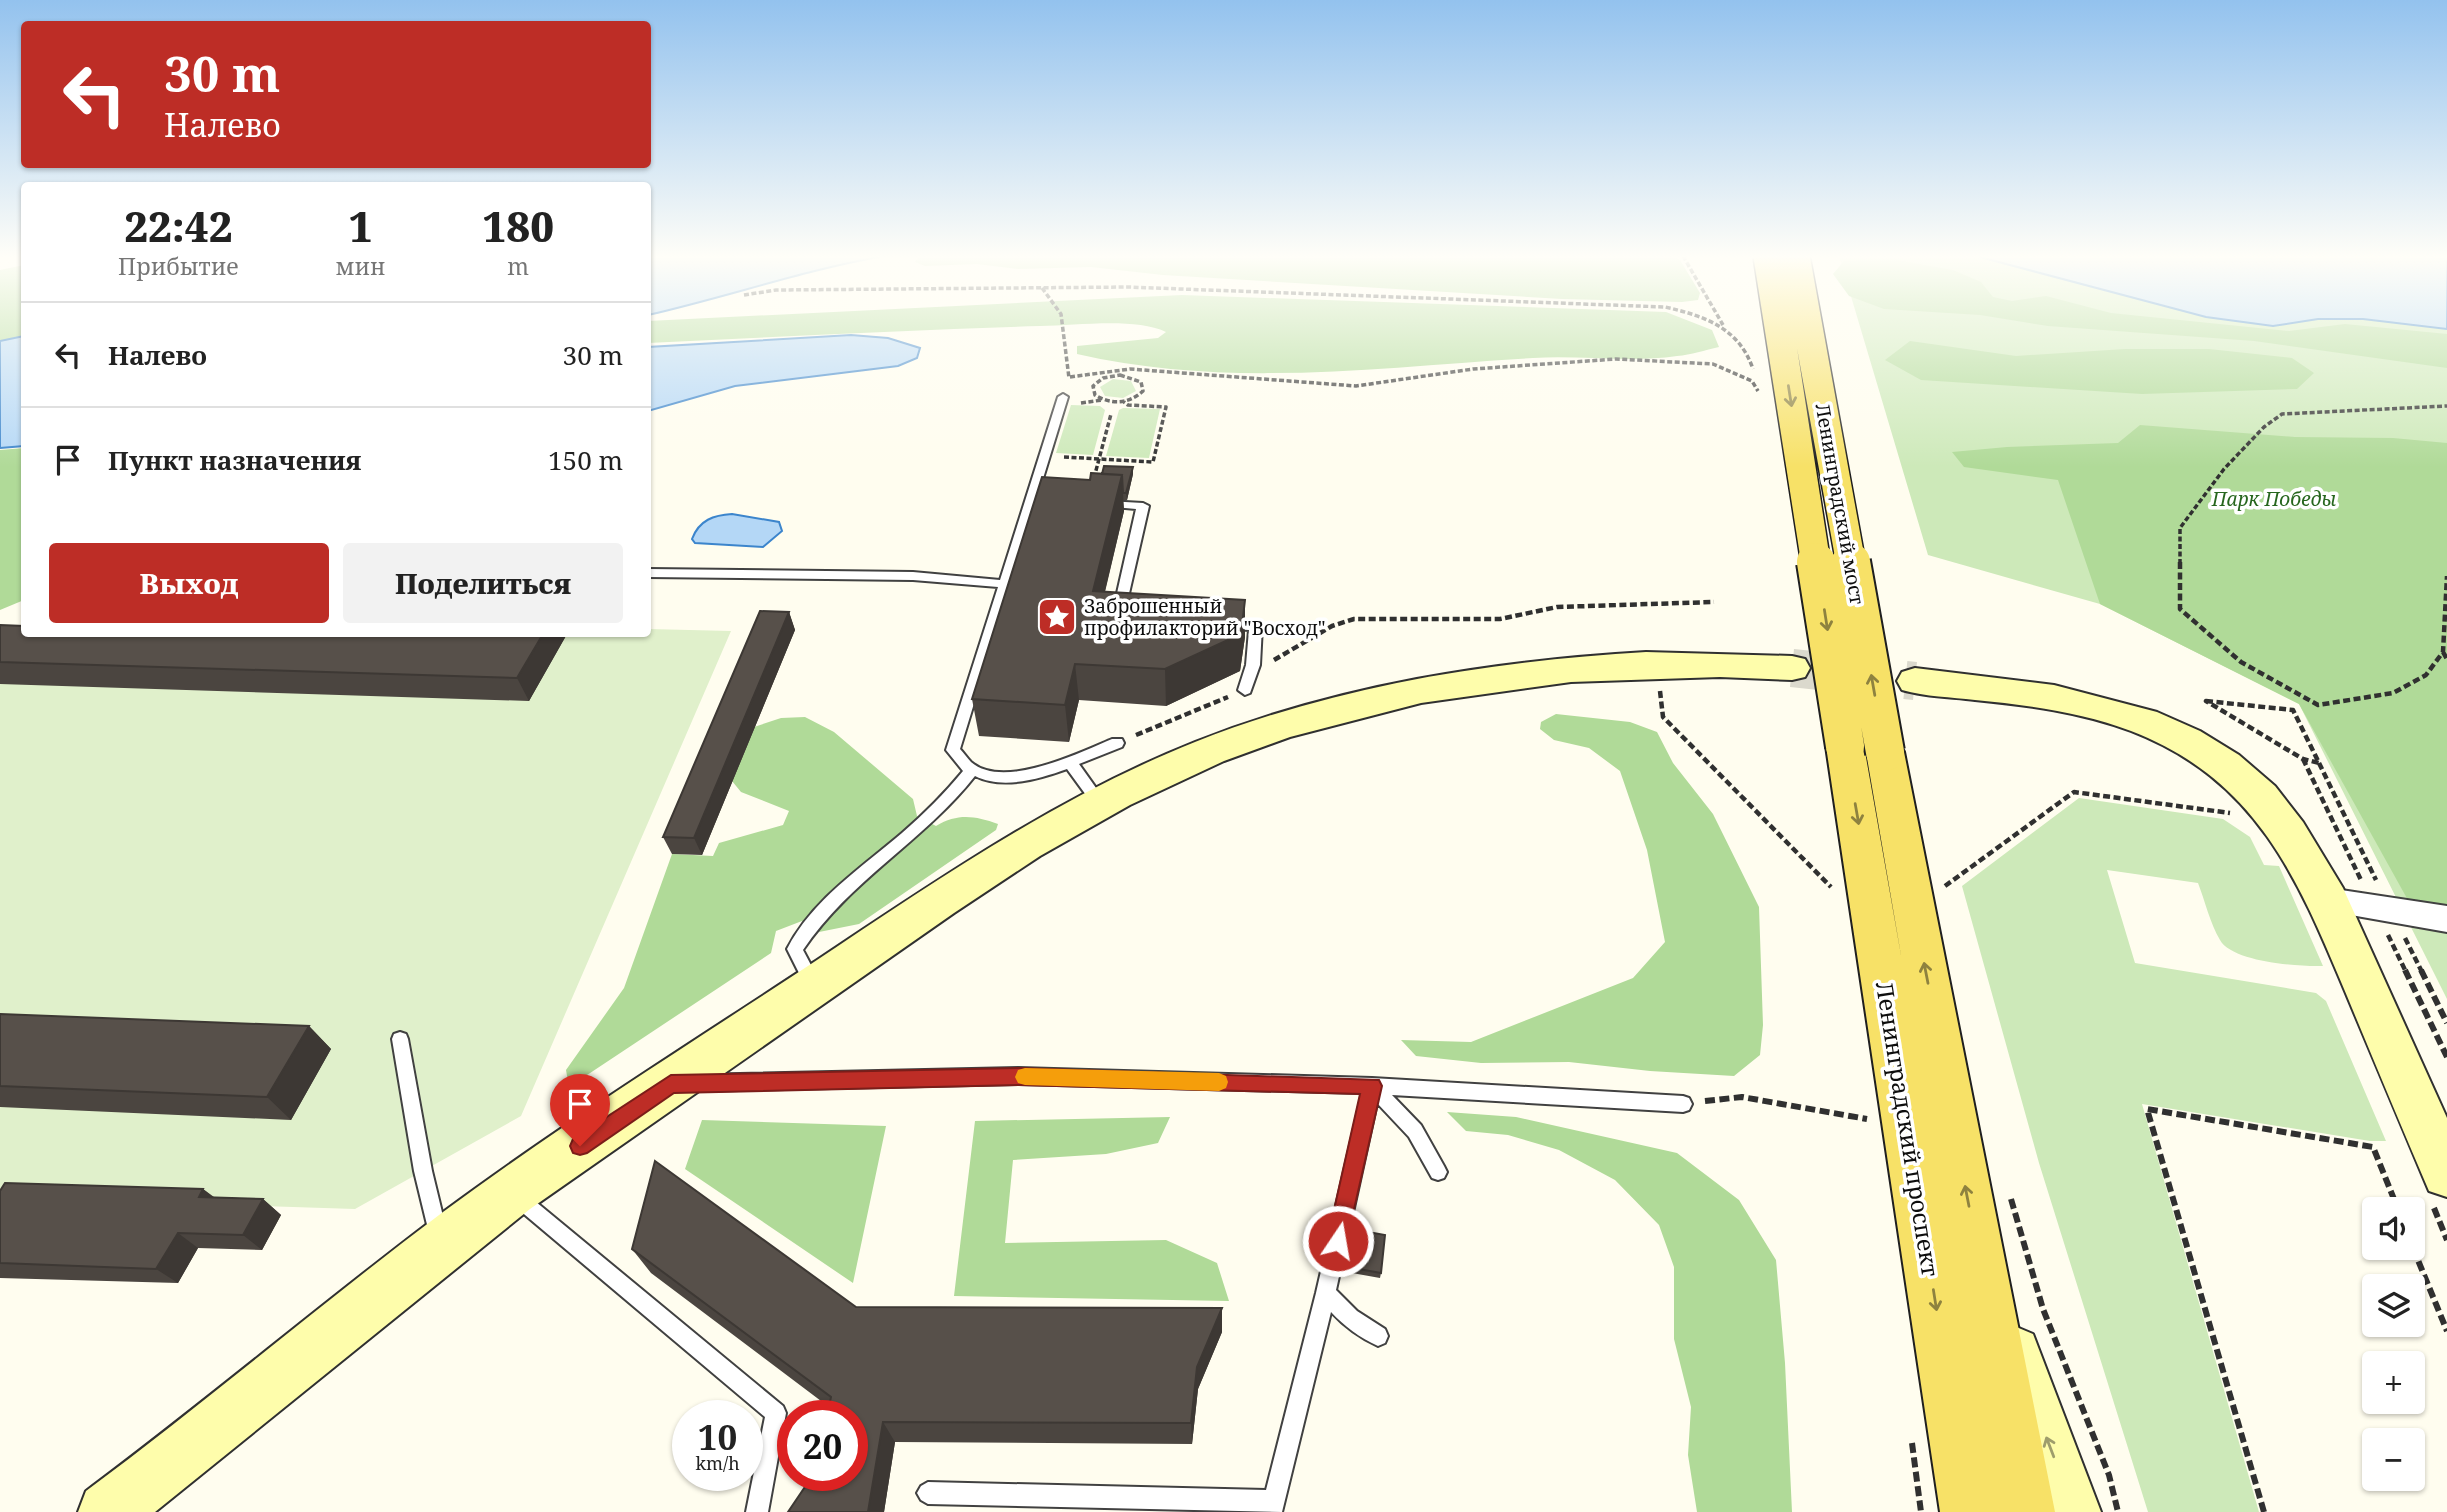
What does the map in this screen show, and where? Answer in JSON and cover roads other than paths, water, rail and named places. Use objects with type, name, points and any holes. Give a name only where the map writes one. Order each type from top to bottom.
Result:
[{"type":"main road","name":"Ленинградский мост","points":[[1782,327],[1865,749]]},
{"type":"main road","name":"Ленинградский мост","points":[[1806,327],[1865,749]]},
{"type":"main road","name":"Ленинградский проспект","points":[[1865,749],[1980,1264],[2026,1512]]},
{"type":"main road","name":"Ленинградский проспект","points":[[1865,749],[1969,1512]]},
{"type":"street","points":[[107,1512],[195,1447],[441,1244],[512,1192],[671,1084],[828,984],[994,863],[1099,802],[1207,752],[1282,724],[1377,699],[1500,678],[1615,667],[1699,665],[1791,668]]},
{"type":"street","points":[[1915,681],[2057,697],[2116,712],[2191,743],[2231,771],[2262,798],[2308,863],[2328,900],[2447,1174]]},
{"type":"street","points":[[2328,900],[2447,919]]},
{"type":"street","points":[[1980,1264],[2072,1512]]},
{"type":"lane","points":[[1064,390],[1046,456],[1038,500],[1005,584],[953,750],[958,761],[971,771],[981,775],[1012,776],[1046,772],[1117,743]]},
{"type":"lane","points":[[1088,503],[1143,506],[1118,618],[1132,619]]},
{"type":"lane","points":[[651,573],[913,576],[1005,584]]},
{"type":"lane","points":[[1214,624],[1256,626],[1253,665],[1245,690]]},
{"type":"lane","points":[[1069,761],[1099,802]]},
{"type":"lane","points":[[828,984],[795,949],[803,934],[839,897],[953,797],[971,771]]},
{"type":"lane","points":[[400,1039],[423,1171],[441,1244]]},
{"type":"lane","points":[[671,1084],[1019,1076],[1372,1086],[1683,1104]]},
{"type":"lane","points":[[1372,1086],[1415,1132],[1438,1172]]},
{"type":"lane","points":[[928,1493],[1273,1506],[1326,1293],[1372,1086]]},
{"type":"lane","points":[[512,1192],[776,1413],[757,1512]]},
{"type":"lane","points":[[1326,1293],[1350,1318],[1378,1336]]},
{"type":"water","points":[[851,335],[888,338],[920,348],[917,358],[898,366],[735,386],[651,410],[651,347]]},
{"type":"water","points":[[21,337],[21,446],[0,448],[0,341]]},
{"type":"water","points":[[732,514],[779,522],[782,531],[763,547],[695,543],[692,539],[703,523]]},
{"type":"tunnel","points":[[1792,668],[1915,681]]},
{"type":"place","name":"Заброшенный профилакторий \"Восход\"","points":[[1057,617]]},
{"type":"park label","name":"Парк Победы","points":[[2274,499]]}]
